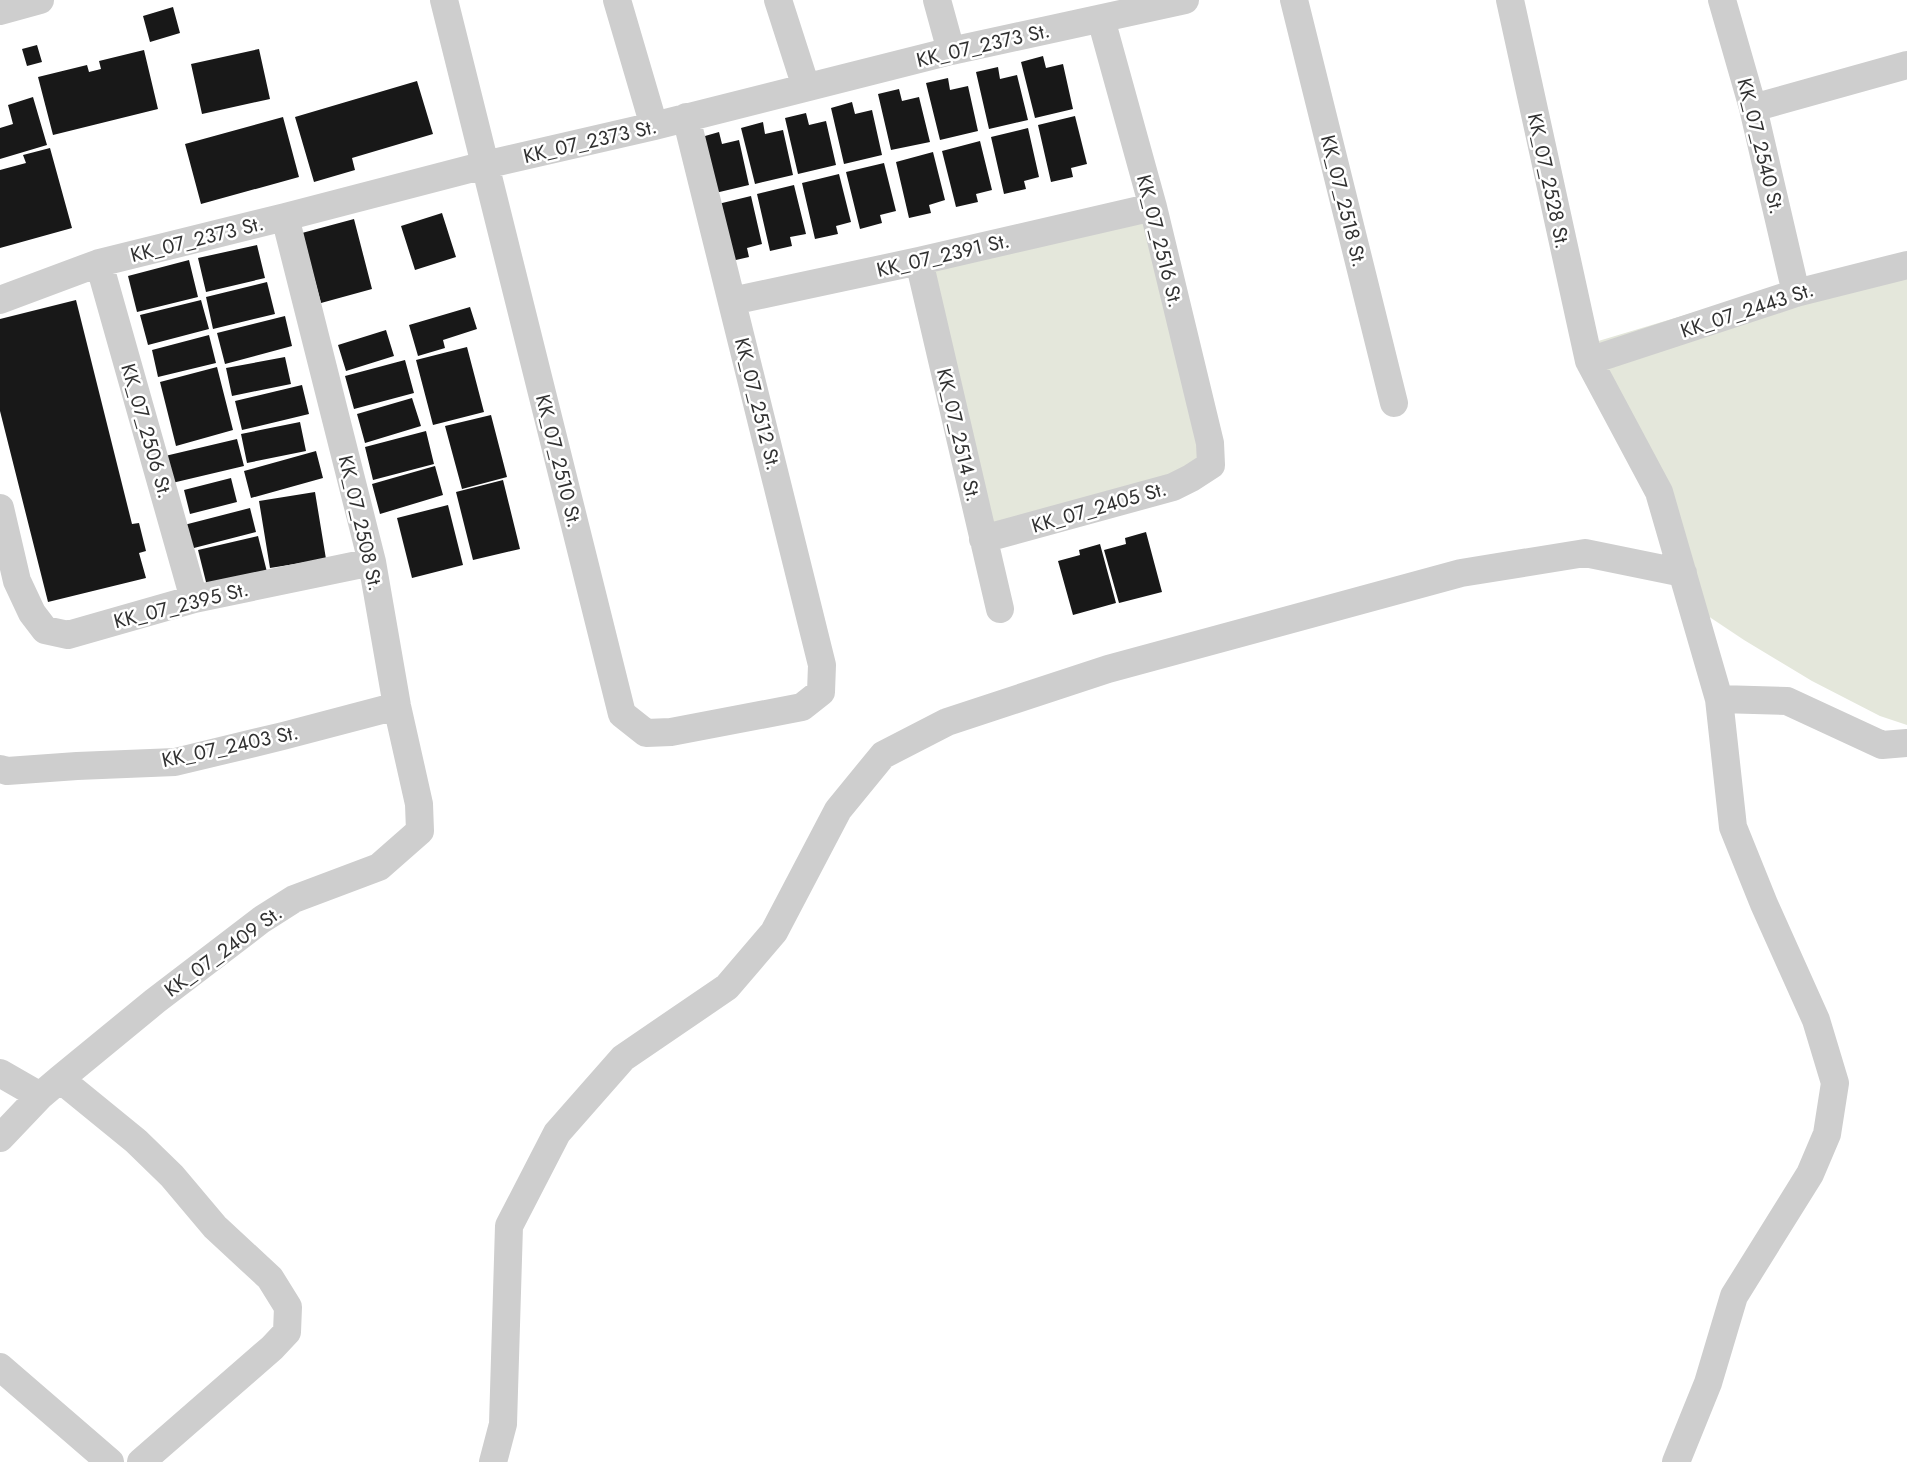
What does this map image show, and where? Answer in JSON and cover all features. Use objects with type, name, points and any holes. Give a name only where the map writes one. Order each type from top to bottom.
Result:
[{"type":"street","points":[[0,10],[40,0]]},
{"type":"street","name":"KK_07_2510 St.","points":[[444,0],[622,714],[646,733],[671,732],[802,707],[822,692]]},
{"type":"street","points":[[617,0],[654,126]]},
{"type":"street","points":[[778,0],[806,87]]},
{"type":"street","points":[[936,0],[951,51]]},
{"type":"street","name":"KK_07_2373 St.","points":[[0,300],[99,263],[484,165],[654,126],[951,51],[1185,0]]},
{"type":"street","name":"KK_07_2518 St.","points":[[1294,0],[1394,403]]},
{"type":"street","name":"KK_07_2528 St.","points":[[1510,0],[1589,361],[1659,492],[1720,698],[1733,827],[1764,904],[1816,1020],[1835,1083],[1827,1134],[1810,1174],[1734,1296],[1708,1383],[1676,1462]]},
{"type":"street","name":"KK_07_2540 St.","points":[[1722,0],[1753,108],[1796,293]]},
{"type":"street","name":"KK_07_2516 St.","points":[[1101,19],[1152,207],[1210,443],[1211,465]]},
{"type":"street","points":[[1753,108],[1907,65]]},
{"type":"street","name":"KK_07_2512 St.","points":[[686,117],[822,665],[822,692]]},
{"type":"street","name":"KK_07_2391 St.","points":[[732,301],[919,261],[1152,207]]},
{"type":"street","name":"KK_07_2508 St.","points":[[285,217],[372,562],[397,706],[420,804],[420,831]]},
{"type":"street","name":"KK_07_2514 St.","points":[[919,261],[1000,609]]},
{"type":"street","name":"KK_07_2506 St.","points":[[99,263],[194,599]]},
{"type":"street","name":"KK_07_2443 St.","points":[[1589,361],[1796,293],[1907,264]]},
{"type":"street","name":"KK_07_2405 St.","points":[[983,539],[1173,487],[1192,478],[1211,465]]},
{"type":"street","name":"KK_07_2395 St.","points":[[0,508],[18,581],[32,613],[45,630],[68,635],[194,599],[372,562]]},
{"type":"street","points":[[493,1462],[503,1424],[510,1226],[557,1134],[623,1058],[727,987],[774,932],[838,810],[883,755],[947,722],[1108,670],[1461,574],[1585,553],[1684,573]]},
{"type":"street","points":[[1720,698],[1787,701],[1882,745],[1907,744]]},
{"type":"street","name":"KK_07_2403 St.","points":[[0,768],[7,771],[175,762],[397,706]]},
{"type":"street","name":"KK_07_2409 St.","points":[[0,1138],[50,1087],[155,1001],[261,920],[294,899],[380,867],[420,831]]},
{"type":"street","points":[[0,1073],[50,1087],[136,1141],[172,1176],[215,1227],[270,1278],[288,1307],[287,1332],[272,1348],[141,1462]]},
{"type":"street","points":[[0,1367],[110,1462]]},
{"type":"shaded area","points":[[1153,207],[1211,465],[983,539],[919,261]]},
{"type":"shaded area","points":[[1907,255],[1907,725],[1880,716],[1812,681],[1699,610],[1672,541],[1575,348],[1765,291]]},
{"type":"building","points":[[173,7],[180,33],[150,42],[143,16]]},
{"type":"building","points":[[37,45],[42,62],[27,66],[22,49]]},
{"type":"building","points":[[259,49],[270,99],[202,114],[191,64]]},
{"type":"building","points":[[144,50],[158,109],[53,135],[38,77],[87,65],[89,72],[101,69],[99,61]]},
{"type":"building","points":[[1043,56],[1046,68],[1063,64],[1073,109],[1035,118],[1021,62]]},
{"type":"building","points":[[998,67],[1000,79],[1017,75],[1028,120],[989,129],[976,72]]},
{"type":"building","points":[[948,78],[950,90],[968,86],[978,131],[940,140],[926,83]]},
{"type":"building","points":[[417,81],[433,134],[352,158],[355,170],[314,182],[295,117]]},
{"type":"building","points":[[899,89],[902,101],[919,97],[930,142],[891,150],[878,94]]},
{"type":"building","points":[[33,97],[47,145],[0,159],[0,128],[13,124],[8,105]]},
{"type":"building","points":[[852,102],[855,114],[872,110],[882,155],[844,164],[831,108]]},
{"type":"building","points":[[806,113],[809,125],[826,121],[836,165],[798,174],[785,118]]},
{"type":"building","points":[[1075,116],[1087,164],[1071,168],[1073,177],[1051,182],[1038,125]]},
{"type":"building","points":[[283,117],[299,177],[201,204],[185,144]]},
{"type":"building","points":[[763,122],[765,134],[783,130],[793,175],[755,184],[741,128]]},
{"type":"building","points":[[1028,128],[1039,177],[1024,181],[1026,189],[1004,194],[991,137]]},
{"type":"building","points":[[719,132],[722,144],[739,140],[749,185],[711,194],[698,138]]},
{"type":"building","points":[[980,141],[992,190],[976,194],[978,202],[956,207],[942,151]]},
{"type":"building","points":[[50,148],[72,228],[0,248],[0,170],[26,163],[23,155]]},
{"type":"building","points":[[933,152],[945,200],[929,205],[931,213],[909,218],[896,162]]},
{"type":"building","points":[[884,163],[896,211],[880,215],[882,223],[860,229],[846,172]]},
{"type":"building","points":[[839,174],[851,222],[836,226],[838,234],[815,239],[802,183]]},
{"type":"building","points":[[794,185],[806,234],[790,237],[792,246],[770,251],[757,194]]},
{"type":"building","points":[[751,196],[762,244],[747,248],[749,257],[727,262],[714,205]]},
{"type":"building","points":[[442,213],[456,257],[415,270],[401,226]]},
{"type":"building","points":[[354,219],[372,289],[321,303],[302,233]]},
{"type":"building","points":[[257,245],[265,278],[206,292],[198,258]]},
{"type":"building","points":[[189,260],[198,297],[137,312],[128,276]]},
{"type":"building","points":[[267,282],[275,314],[213,329],[206,297]]},
{"type":"building","points":[[76,300],[132,524],[139,523],[146,551],[139,553],[146,578],[48,602],[0,411],[0,319]]},
{"type":"building","points":[[201,300],[209,329],[148,345],[140,315]]},
{"type":"building","points":[[470,307],[477,329],[443,340],[445,348],[418,356],[409,325]]},
{"type":"building","points":[[285,316],[292,346],[225,364],[217,333]]},
{"type":"building","points":[[386,330],[394,356],[346,371],[338,345]]},
{"type":"building","points":[[209,335],[216,363],[158,377],[152,350]]},
{"type":"building","points":[[467,347],[484,412],[433,425],[416,360]]},
{"type":"building","points":[[285,357],[291,384],[232,396],[226,368]]},
{"type":"building","points":[[405,360],[414,393],[354,409],[345,376]]},
{"type":"building","points":[[217,367],[233,430],[176,446],[160,382]]},
{"type":"building","points":[[302,385],[309,414],[242,430],[235,401]]},
{"type":"building","points":[[412,398],[421,426],[365,443],[357,414]]},
{"type":"building","points":[[491,415],[507,477],[462,489],[445,426]]},
{"type":"building","points":[[300,422],[306,451],[247,463],[241,434]]},
{"type":"building","points":[[426,431],[434,464],[373,480],[365,447]]},
{"type":"building","points":[[237,439],[244,466],[172,483],[165,456]]},
{"type":"building","points":[[316,451],[323,478],[251,498],[244,471]]},
{"type":"building","points":[[435,466],[443,495],[380,514],[372,484]]},
{"type":"building","points":[[231,478],[237,502],[190,514],[184,490]]},
{"type":"building","points":[[503,480],[520,549],[473,560],[456,492]]},
{"type":"building","points":[[315,492],[326,559],[270,568],[259,501]]},
{"type":"building","points":[[448,505],[463,565],[412,578],[397,518]]},
{"type":"building","points":[[250,508],[256,532],[190,549],[184,525]]},
{"type":"building","points":[[1146,532],[1162,592],[1119,603],[1104,550],[1126,544],[1125,538]]},
{"type":"building","points":[[258,536],[267,572],[207,586],[198,550]]},
{"type":"building","points":[[1100,544],[1116,603],[1073,615],[1058,561],[1080,555],[1079,550]]}]
